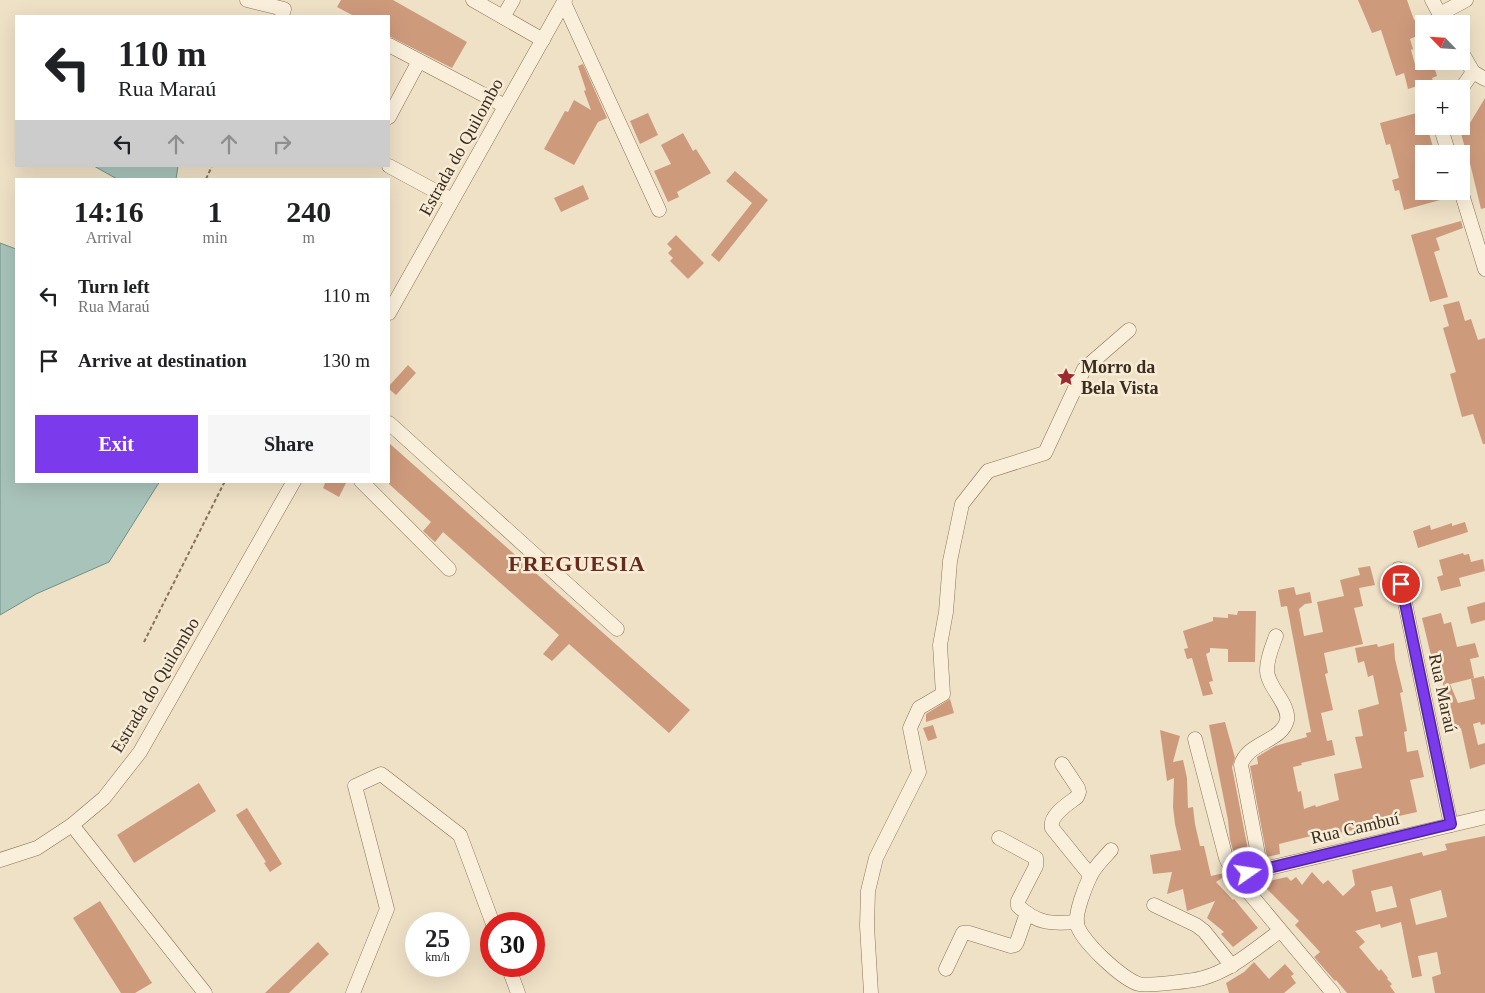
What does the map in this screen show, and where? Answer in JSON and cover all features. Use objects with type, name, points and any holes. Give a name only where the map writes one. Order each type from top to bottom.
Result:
[{"type":"street","points":[[247,0],[284,9],[282,15]]},
{"type":"street","points":[[474,0],[543,40]]},
{"type":"street","points":[[503,17],[513,0]]},
{"type":"street","points":[[1432,0],[1441,15]]},
{"type":"street","points":[[1448,15],[1466,0]]},
{"type":"street","points":[[565,1],[659,210]]},
{"type":"street","name":"Estrada do Quilombo","points":[[390,310],[565,1]]},
{"type":"street","points":[[390,46],[505,106]]},
{"type":"street","points":[[390,115],[420,61]]},
{"type":"street","points":[[1470,63],[1479,75]]},
{"type":"street","points":[[390,167],[452,200]]},
{"type":"street","points":[[1464,200],[1484,263]]},
{"type":"street","points":[[872,993],[867,926],[868,891],[876,858],[919,772],[910,728],[919,708],[943,694],[940,645],[946,612],[950,561],[962,504],[988,471],[1045,453],[1084,369],[1129,330]]},
{"type":"street","points":[[390,424],[617,629]]},
{"type":"street","name":"Estrada do Quilombo","points":[[0,860],[37,848],[72,825],[104,798],[140,752],[293,483]]},
{"type":"street","points":[[363,483],[449,570]]},
{"type":"street","name":"Rua Maraú","points":[[1398,569],[1451,824]]},
{"type":"street","points":[[1261,870],[1241,765],[1247,754],[1278,733],[1286,722],[1287,714],[1267,672],[1276,636]]},
{"type":"street","points":[[1195,739],[1226,858],[1235,876],[1333,993]]},
{"type":"street","points":[[1062,764],[1079,792],[1077,797],[1053,818],[1052,828],[1090,875]]},
{"type":"street","points":[[353,993],[387,909],[355,786],[380,774],[460,835],[489,912]]},
{"type":"street","name":"Rua Cambuí","points":[[1235,876],[1485,817]]},
{"type":"street","points":[[72,825],[205,993]]},
{"type":"street","points":[[998,838],[1036,858],[1036,866],[1018,901],[1018,906],[1039,920],[1052,924],[1077,922]]},
{"type":"street","points":[[1111,850],[1090,875],[1077,922],[1079,930],[1087,942],[1131,981],[1141,985],[1201,978],[1218,973],[1232,966],[1280,931]]},
{"type":"street","points":[[1154,905],[1204,931],[1232,966]]},
{"type":"street","points":[[946,968],[963,933],[969,933],[1011,946],[1015,945],[1026,913]]},
{"type":"street","points":[[512,977],[518,993]]},
{"type":"path","points":[[144,642],[224,483]]},
{"type":"water","points":[[96,167],[178,167],[176,178],[115,178]]},
{"type":"water","points":[[0,243],[15,249],[15,483],[159,483],[109,562],[36,594],[0,615]]},
{"type":"building","points":[[341,0],[393,0],[467,42],[452,68],[390,37],[390,15],[352,15],[337,7]]},
{"type":"building","points":[[1358,0],[1407,0],[1415,20],[1415,37],[1410,39],[1415,70],[1435,70],[1437,76],[1432,78],[1433,80],[1415,80],[1415,87],[1408,89],[1404,73],[1396,76],[1381,30],[1372,33]]},
{"type":"building","points":[[583,64],[607,118],[598,122],[574,165],[544,149],[565,111],[568,112],[574,100],[591,110],[578,66]]},
{"type":"building","points":[[1485,98],[1485,208],[1481,209],[1470,163],[1470,145],[1464,145],[1461,135],[1470,135],[1470,123]]},
{"type":"building","points":[[648,113],[658,135],[640,144],[630,121]]},
{"type":"building","points":[[1415,113],[1415,135],[1430,135],[1432,145],[1415,145],[1415,200],[1440,200],[1404,210],[1399,190],[1395,191],[1392,180],[1399,178],[1390,144],[1386,145],[1380,123]]},
{"type":"building","points":[[683,133],[693,151],[696,149],[711,173],[677,192],[679,197],[668,202],[654,171],[671,164],[661,145]]},
{"type":"building","points":[[735,171],[768,200],[719,262],[711,255],[752,203],[726,181]]},
{"type":"building","points":[[583,185],[589,199],[561,212],[554,198]]},
{"type":"building","points":[[1461,221],[1463,228],[1436,238],[1440,250],[1434,252],[1448,297],[1430,302],[1411,235]]},
{"type":"building","points":[[676,235],[704,263],[688,279],[670,261],[673,258],[668,253],[672,249],[667,244]]},
{"type":"building","points":[[1459,301],[1465,321],[1471,319],[1478,340],[1485,338],[1485,444],[1483,444],[1473,414],[1462,417],[1450,374],[1456,372],[1443,328],[1449,326],[1443,305]]},
{"type":"building","points":[[408,365],[416,373],[396,395],[390,390],[390,385]]},
{"type":"building","points":[[390,444],[690,710],[669,733],[569,644],[552,661],[543,654],[559,635],[443,532],[435,542],[423,531],[431,522],[389,484]]},
{"type":"building","points":[[325,483],[346,483],[339,497],[323,488]]},
{"type":"building","points":[[1465,522],[1468,532],[1418,548],[1413,531],[1430,525],[1431,530],[1452,523],[1452,526]]},
{"type":"building","points":[[1463,553],[1464,555],[1469,554],[1471,562],[1483,559],[1485,571],[1459,578],[1461,586],[1441,591],[1437,577],[1443,575],[1439,560]]},
{"type":"building","points":[[1370,566],[1375,585],[1359,588],[1363,606],[1354,608],[1363,644],[1324,653],[1328,673],[1325,674],[1333,710],[1321,713],[1327,741],[1332,740],[1335,755],[1301,763],[1302,765],[1293,767],[1298,792],[1301,791],[1304,809],[1339,800],[1334,774],[1362,768],[1355,737],[1363,736],[1358,710],[1379,704],[1373,675],[1368,677],[1364,661],[1358,663],[1355,648],[1377,644],[1378,647],[1394,643],[1395,659],[1403,692],[1400,693],[1407,731],[1404,732],[1407,752],[1418,750],[1424,777],[1410,780],[1417,812],[1381,820],[1382,824],[1329,835],[1329,833],[1311,836],[1279,844],[1280,854],[1267,857],[1250,766],[1258,764],[1257,757],[1275,746],[1307,737],[1306,733],[1311,732],[1287,606],[1281,607],[1278,590],[1294,587],[1296,595],[1310,592],[1312,603],[1305,604],[1299,609],[1304,636],[1323,632],[1317,602],[1344,596],[1340,580],[1360,575],[1358,568]]},
{"type":"building","points":[[1485,602],[1485,620],[1471,624],[1467,607]]},
{"type":"building","points":[[1238,611],[1256,611],[1255,662],[1228,662],[1228,649],[1210,648],[1210,652],[1206,654],[1213,681],[1209,682],[1213,694],[1203,696],[1192,658],[1187,659],[1184,649],[1188,648],[1183,631],[1213,621],[1213,617],[1228,618],[1228,614],[1237,615]]},
{"type":"building","points":[[1441,613],[1444,624],[1451,622],[1457,647],[1475,643],[1479,657],[1470,659],[1474,678],[1450,684],[1458,703],[1475,699],[1471,679],[1484,676],[1485,681],[1485,724],[1481,725],[1480,722],[1473,724],[1478,745],[1485,743],[1485,764],[1470,769],[1461,728],[1454,730],[1439,667],[1434,668],[1422,618]]},
{"type":"building","points":[[950,699],[954,713],[926,722],[926,714]]},
{"type":"building","points":[[1225,722],[1235,758],[1232,767],[1249,855],[1235,857],[1230,840],[1228,820],[1209,725]]},
{"type":"building","points":[[933,725],[937,738],[928,741],[923,728]]},
{"type":"building","points":[[1160,730],[1180,736],[1173,762],[1183,760],[1187,778],[1188,808],[1193,807],[1200,846],[1204,846],[1211,876],[1224,873],[1225,876],[1216,882],[1234,899],[1258,928],[1233,947],[1221,934],[1224,932],[1207,918],[1215,901],[1187,911],[1183,889],[1167,894],[1172,872],[1153,874],[1150,855],[1181,850],[1173,807],[1174,778],[1167,781]]},
{"type":"building","points":[[199,783],[216,811],[134,863],[117,835]]},
{"type":"building","points":[[247,808],[282,864],[270,872],[264,863],[266,862],[236,815]]},
{"type":"building","points":[[1485,836],[1485,993],[1435,993],[1432,977],[1441,974],[1437,952],[1418,956],[1422,976],[1412,978],[1401,922],[1381,928],[1380,924],[1355,931],[1365,942],[1359,947],[1379,971],[1381,969],[1392,984],[1390,986],[1395,993],[1347,993],[1314,957],[1320,952],[1295,925],[1299,921],[1266,888],[1265,882],[1287,877],[1291,881],[1296,877],[1302,885],[1312,872],[1323,884],[1328,880],[1343,896],[1355,885],[1352,870],[1422,852],[1423,856],[1447,850],[1445,844]],"holes":[[[1392,886],[1397,907],[1376,912],[1371,891]],[[1441,890],[1447,917],[1416,925],[1410,899]]]},
{"type":"building","points":[[100,901],[152,983],[135,993],[121,993],[73,918]]},
{"type":"building","points":[[318,942],[329,954],[289,993],[265,993]]},
{"type":"building","points":[[1254,962],[1269,979],[1285,964],[1294,974],[1291,976],[1296,983],[1284,993],[1229,993],[1226,983],[1244,972]]},
{"type":"place","name":"Morro da Bela Vista","points":[[1066,377]]},
{"type":"district","name":"FREGUESIA","points":[[577,563]]},
{"type":"route","points":[[1248,873],[1451,824],[1401,584]]}]
